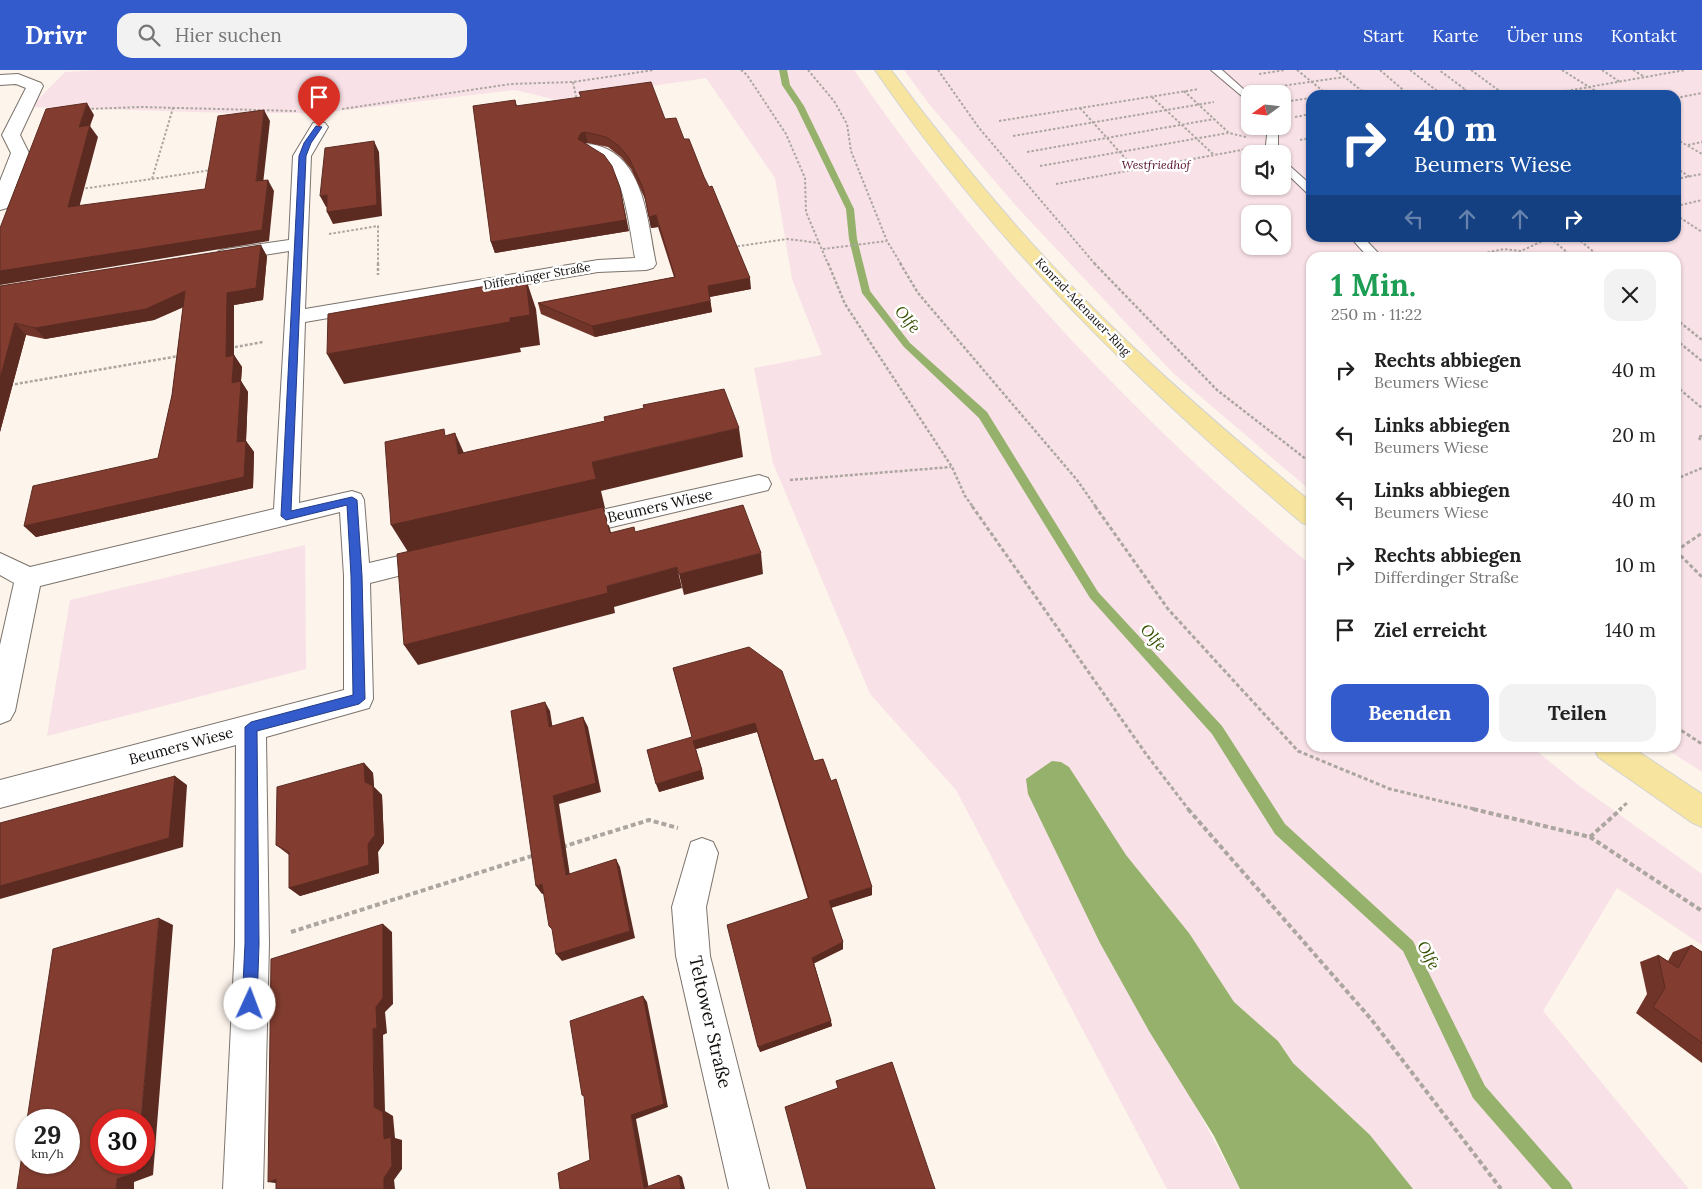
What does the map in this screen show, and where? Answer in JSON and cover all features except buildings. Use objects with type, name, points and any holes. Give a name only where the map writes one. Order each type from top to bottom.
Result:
[{"type":"main road","name":"Konrad-Adenauer-Ring","points":[[883,70],[964,176],[1082,308],[1148,374],[1306,512]]},
{"type":"main road","points":[[1614,752],[1702,812]]},
{"type":"street","points":[[0,80],[18,79],[35,86],[11,135],[20,153],[0,204]]},
{"type":"street","points":[[286,516],[302,156],[319,127]]},
{"type":"street","name":"Differdinger Straße","points":[[293,327],[378,303],[598,266],[646,264],[633,201],[620,168],[608,156],[591,149]]},
{"type":"street","points":[[202,259],[299,241]]},
{"type":"street","name":"Beumers Wiese","points":[[543,533],[759,484]]},
{"type":"street","name":"Beumers Wiese","points":[[0,794],[359,699],[357,576],[352,500],[28,578]]},
{"type":"street","points":[[357,576],[459,552]]},
{"type":"street","points":[[0,563],[28,578],[3,680],[0,711]]},
{"type":"street","points":[[243,1189],[252,944],[251,727]]},
{"type":"street","name":"Teltower Straße","points":[[702,853],[689,907],[693,956],[749,1189]]},
{"type":"lane","points":[[1217,71],[1241,92]]},
{"type":"lane","points":[[1291,171],[1306,186]]},
{"type":"lane","points":[[1361,242],[1371,252]]},
{"type":"path","points":[[339,109],[512,84],[572,82],[654,70]]},
{"type":"path","points":[[741,70],[747,75],[786,134],[805,178],[806,212],[845,304],[952,467],[965,496],[1146,754],[1203,828],[1371,1019],[1501,1189]]},
{"type":"path","points":[[808,70],[834,101],[847,124],[851,151],[887,241],[918,292],[1077,480],[1168,608],[1298,751],[1390,789],[1590,836],[1702,911]]},
{"type":"path","points":[[938,70],[979,128],[1098,268],[1217,390],[1306,459]]},
{"type":"path","points":[[1297,70],[1322,90]]},
{"type":"path","points":[[1336,70],[1361,90]]},
{"type":"path","points":[[1380,70],[1403,90]]},
{"type":"path","points":[[1410,70],[1436,90]]},
{"type":"path","points":[[1439,70],[1466,90]]},
{"type":"path","points":[[1471,70],[1498,90]]},
{"type":"path","points":[[1562,70],[1594,90]]},
{"type":"path","points":[[1602,70],[1620,82]]},
{"type":"path","points":[[1633,70],[1645,77]]},
{"type":"path","points":[[1665,70],[1669,73]]},
{"type":"path","points":[[1572,90],[1685,70]]},
{"type":"path","points":[[1290,85],[1345,77]]},
{"type":"path","points":[[572,82],[591,149]]},
{"type":"path","points":[[999,121],[1231,83]]},
{"type":"path","points":[[1184,91],[1229,133],[1264,145]]},
{"type":"path","points":[[1681,97],[1702,93]]},
{"type":"path","points":[[1152,96],[1214,155]]},
{"type":"path","points":[[1013,136],[1199,104],[1241,99]]},
{"type":"path","points":[[1291,101],[1306,99]]},
{"type":"path","points":[[87,109],[173,108],[301,112]]},
{"type":"path","points":[[152,179],[173,108]]},
{"type":"path","points":[[1080,108],[1135,169]]},
{"type":"path","points":[[1292,117],[1306,115]]},
{"type":"path","points":[[1027,152],[1214,119]]},
{"type":"path","points":[[1040,166],[1229,133]]},
{"type":"path","points":[[1681,142],[1702,154]]},
{"type":"path","points":[[1687,145],[1702,142]]},
{"type":"path","points":[[1056,184],[1214,155],[1241,152]]},
{"type":"path","points":[[77,190],[218,169]]},
{"type":"path","points":[[1681,171],[1690,177]]},
{"type":"path","points":[[1681,178],[1702,174]]},
{"type":"path","points":[[1681,205],[1702,200]]},
{"type":"path","points":[[1681,218],[1702,232]]},
{"type":"path","points":[[299,241],[378,226],[378,303]]},
{"type":"path","points":[[733,247],[772,240],[801,238],[820,243]]},
{"type":"path","points":[[823,249],[887,241]]},
{"type":"path","points":[[1490,252],[1504,249],[1521,251],[1540,242]]},
{"type":"path","points":[[1554,242],[1566,252]]},
{"type":"path","points":[[1582,242],[1594,252]]},
{"type":"path","points":[[1681,323],[1702,340]]},
{"type":"path","points":[[224,349],[293,327]]},
{"type":"path","points":[[1681,344],[1702,361]]},
{"type":"path","points":[[10,385],[185,356]]},
{"type":"path","points":[[1681,390],[1702,408]]},
{"type":"path","points":[[1702,436],[1698,437],[1702,441]]},
{"type":"path","points":[[759,484],[802,478],[952,467]]},
{"type":"path","points":[[1681,477],[1702,468]]},
{"type":"path","points":[[1681,548],[1702,533]]},
{"type":"path","points":[[1681,556],[1702,577]]},
{"type":"path","points":[[1681,730],[1702,744]]},
{"type":"path","points":[[1590,836],[1653,780]]},
{"type":"path","points":[[554,849],[649,820],[680,828],[702,853]]},
{"type":"path","points":[[252,944],[545,852]]},
{"type":"green space","points":[[99,70],[854,70],[903,139],[955,206],[1065,333],[1184,453],[1306,561],[1306,752],[1538,752],[1577,784],[1702,874],[1702,945],[1617,888],[1543,1011],[1689,1189],[1413,1189],[1370,1135],[1293,1063],[1278,1041],[1234,1002],[1189,933],[1126,855],[1028,794],[1240,1189],[1167,1189],[956,790],[870,694],[773,463],[754,368],[822,355],[792,279],[775,178],[706,78],[557,100],[515,90],[321,113],[230,113],[31,107],[65,72]]},
{"type":"green space","name":"Westfriedhof","points":[[904,70],[1702,70],[1702,772],[1671,752],[1681,752],[1681,252],[1306,252],[1306,487],[1173,373],[1016,206],[929,104]]},
{"type":"green space","points":[[305,545],[306,669],[47,736],[70,600]]},
{"type":"shaded area","points":[[1052,761],[1061,762],[1069,767],[1126,855],[1189,933],[1234,1002],[1278,1041],[1293,1063],[1370,1135],[1413,1189],[1240,1189],[1214,1136],[1149,1031],[1100,943],[1028,794],[1026,779]]},
{"type":"waterway","name":"Olfe","points":[[783,70],[786,85],[800,106],[850,209],[853,239],[865,291],[907,345],[983,415],[1094,595],[1217,730],[1280,829],[1408,946],[1479,1092],[1564,1189]]},
{"type":"route","points":[[250,1004],[252,944],[251,727],[359,699],[357,576],[352,500],[286,516],[292,337],[299,244],[302,156],[319,127]]}]
